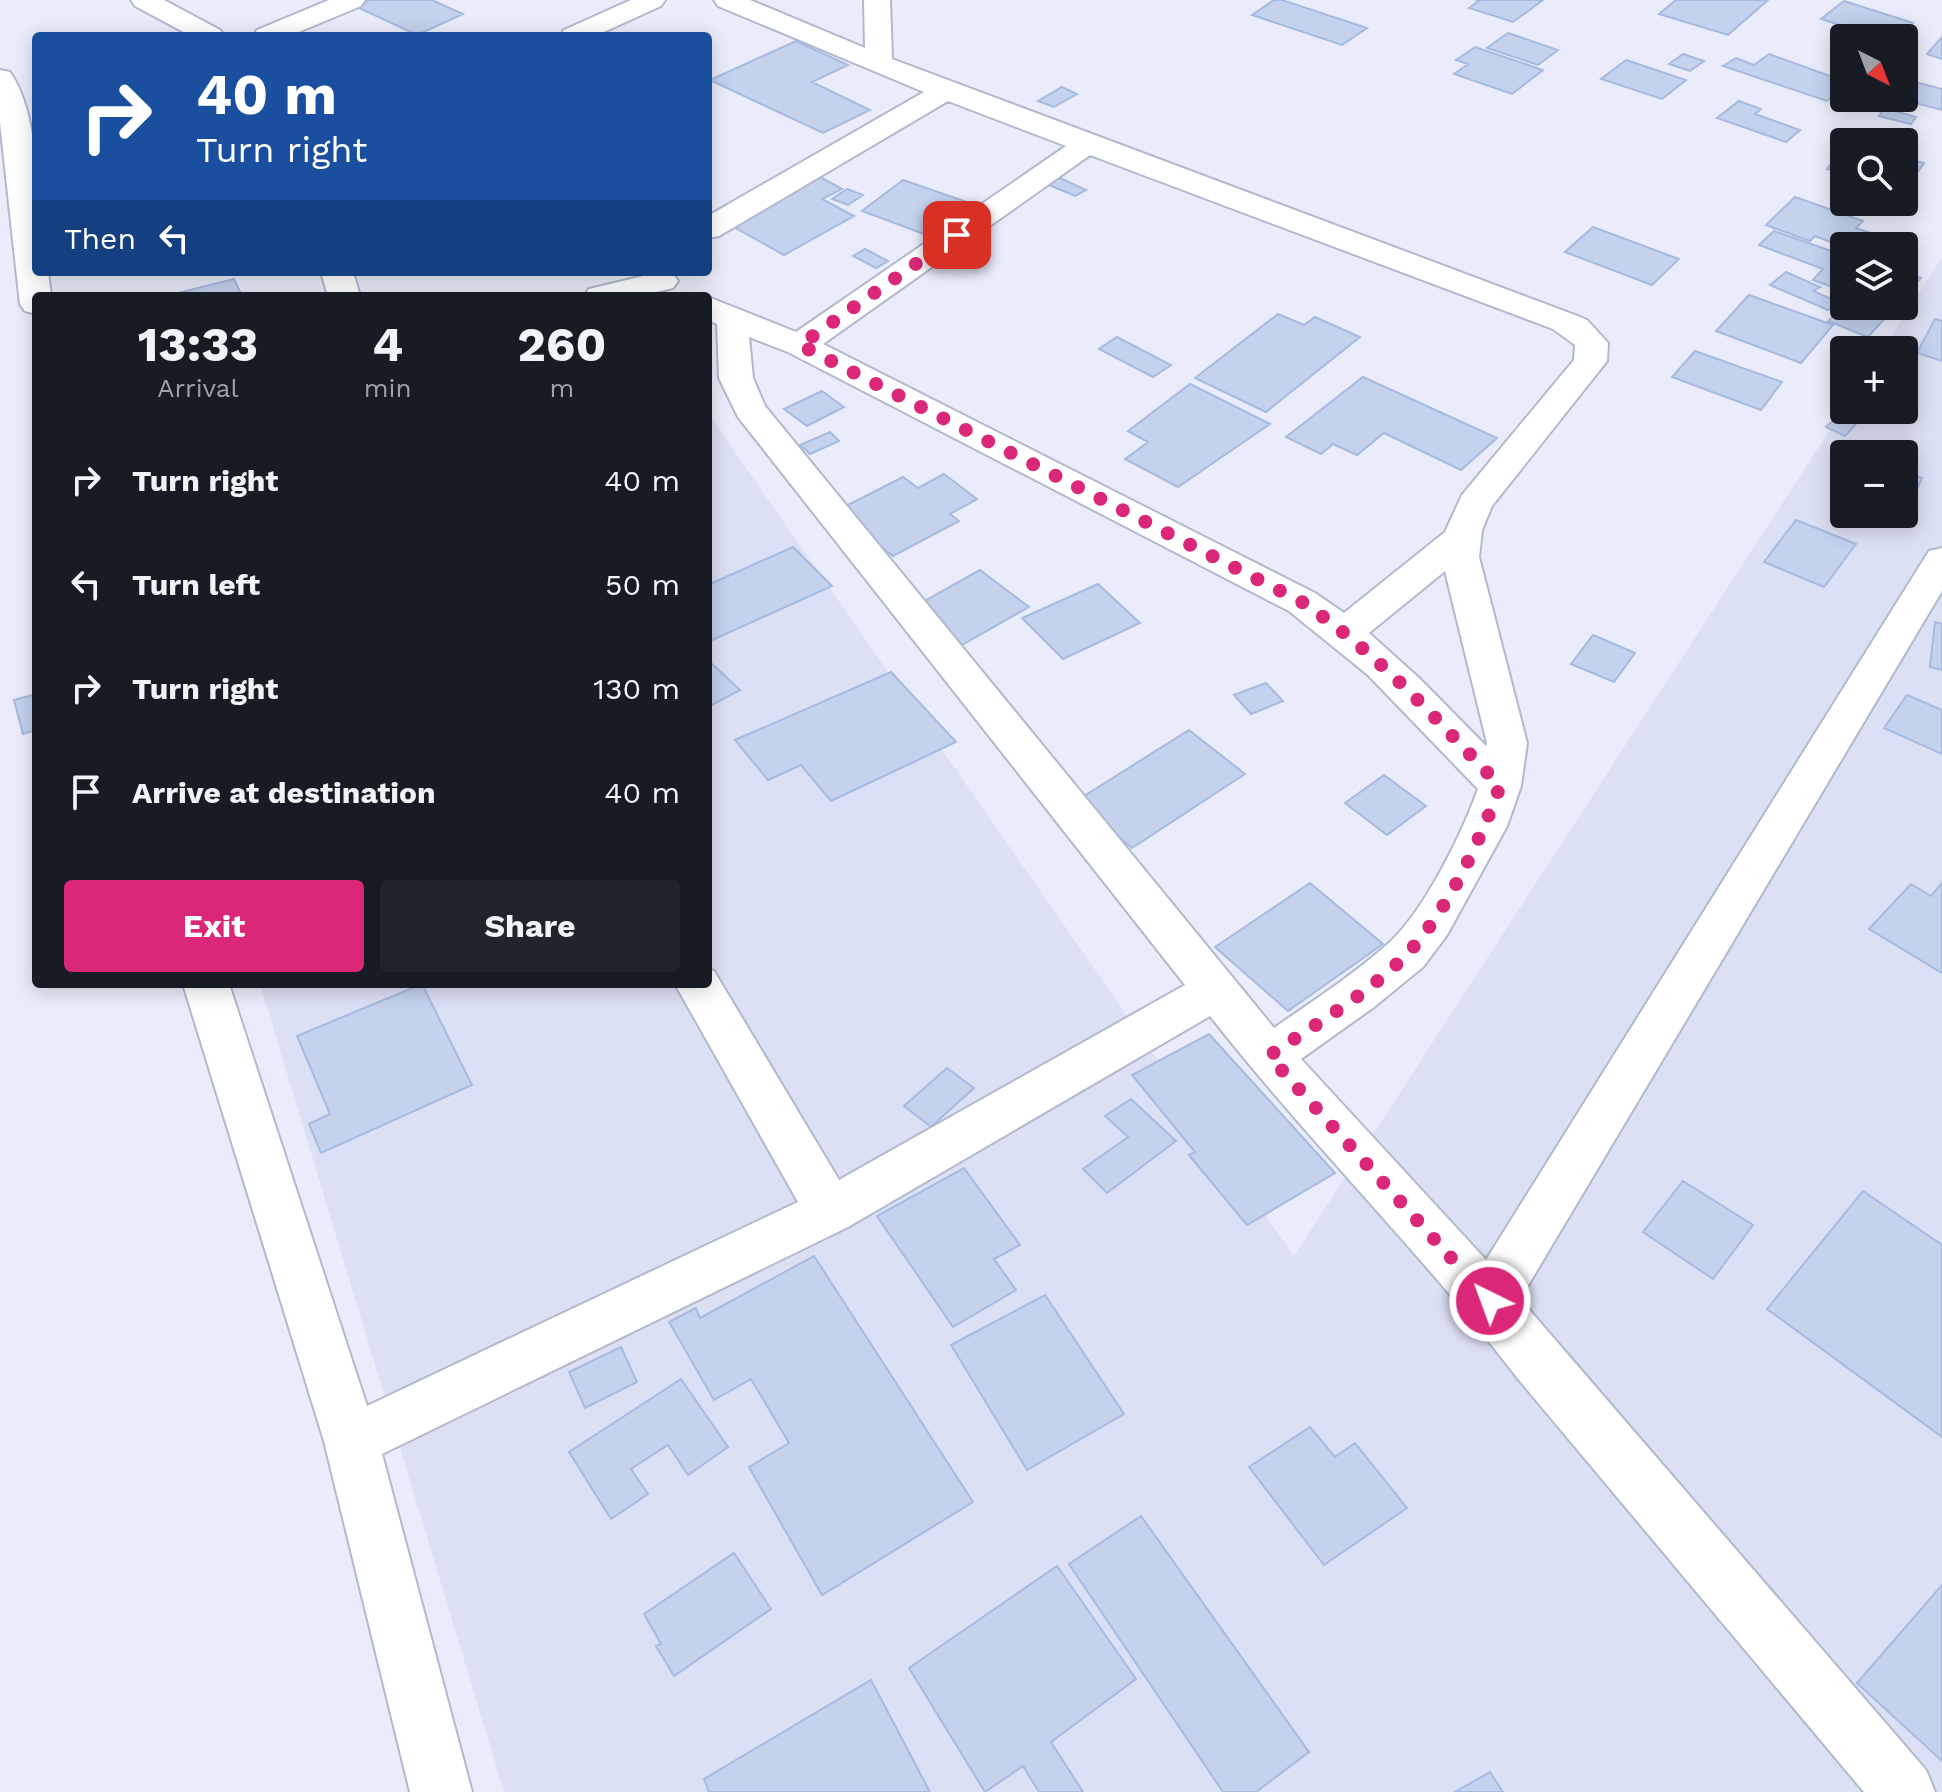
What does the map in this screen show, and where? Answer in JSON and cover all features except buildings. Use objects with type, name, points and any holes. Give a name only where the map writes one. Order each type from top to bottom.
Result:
[{"type":"street","points":[[144,0],[204,32]]},
{"type":"street","points":[[276,32],[352,0]]},
{"type":"street","points":[[582,32],[652,0]]},
{"type":"street","points":[[727,0],[946,91],[1564,322],[1592,343],[1590,361],[1475,503],[1464,536],[1460,557],[1507,743],[1500,786],[1486,826],[1431,923],[1407,954],[1358,994],[1269,1056]]},
{"type":"street","points":[[877,0],[879,63]]},
{"type":"street","points":[[0,78],[24,109],[32,239]]},
{"type":"street","points":[[712,227],[946,91]]},
{"type":"street","points":[[800,345],[1087,144]]},
{"type":"street","points":[[621,292],[667,283]]},
{"type":"street","points":[[720,314],[800,345],[1302,602],[1345,632],[1404,684],[1500,786]]},
{"type":"street","points":[[720,314],[737,390],[750,410],[1269,1056],[1490,1301],[1538,1362],[1904,1792]]},
{"type":"street","points":[[1345,632],[1464,536]]},
{"type":"street","points":[[1490,1301],[1942,560]]},
{"type":"street","points":[[207,988],[351,1441],[441,1792]]},
{"type":"street","points":[[700,988],[830,1211]]},
{"type":"street","points":[[351,1441],[830,1211],[1215,990]]},
{"type":"shaded area","points":[[1942,257],[1942,1792],[504,1792],[261,988],[712,988],[712,419],[1294,1256],[1834,424],[1918,424],[1918,336],[1891,336],[1901,320],[1918,320],[1918,294]]},
{"type":"route","points":[[957,235],[800,345],[1302,602],[1362,645],[1404,684],[1500,786],[1486,826],[1431,923],[1407,954],[1358,994],[1269,1056],[1490,1301]]}]
